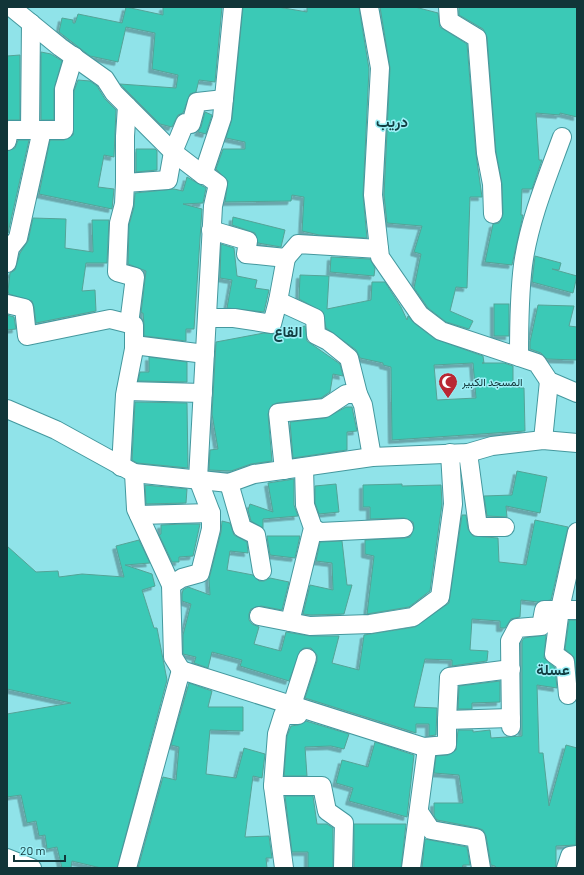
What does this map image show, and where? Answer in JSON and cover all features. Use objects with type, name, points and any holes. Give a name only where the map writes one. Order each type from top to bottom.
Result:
[{"type":"street","points":[[10,7],[105,78],[114,93],[173,152],[203,175],[207,176],[218,184],[213,206],[198,479],[211,513],[211,529],[200,573],[182,578],[171,585]]},
{"type":"street","points":[[203,175],[222,118],[233,7]]},
{"type":"street","points":[[369,7],[380,68],[373,195],[380,257],[420,315],[442,331],[536,363],[549,381],[577,393]]},
{"type":"street","points":[[448,7],[448,21],[477,38],[486,152],[492,184],[493,214]]},
{"type":"street","points":[[7,263],[10,248],[18,238],[36,130],[31,23]]},
{"type":"street","points":[[7,141],[9,130],[64,130],[64,89],[74,56]]},
{"type":"street","points":[[125,183],[168,180],[173,152],[184,123],[191,124],[197,102],[224,99]]},
{"type":"street","points":[[127,106],[124,204],[119,223],[117,272],[135,277],[129,324]]},
{"type":"street","points":[[520,357],[519,316],[523,264],[539,199],[562,136]]},
{"type":"street","points":[[212,230],[248,241],[246,254],[286,258]]},
{"type":"street","points":[[207,318],[234,318],[272,324],[286,258],[298,244],[379,248]]},
{"type":"street","points":[[278,301],[315,318],[316,335],[328,341],[349,358],[358,394],[363,405],[372,457]]},
{"type":"street","points":[[7,304],[24,308],[26,336],[110,320],[134,325],[134,345],[126,392],[127,470],[138,515],[171,585],[173,657],[181,670],[424,747],[446,745],[449,677],[511,669]]},
{"type":"street","points":[[134,345],[205,354]]},
{"type":"street","points":[[543,440],[549,381]]},
{"type":"street","points":[[126,392],[203,393]]},
{"type":"street","points":[[284,470],[278,413],[325,408],[346,394],[358,394]]},
{"type":"street","points":[[7,409],[56,430],[127,470],[229,483],[254,474],[372,457],[468,453],[492,446],[543,440],[577,443]]},
{"type":"street","points":[[259,616],[310,626],[377,623],[413,617],[440,597],[453,504],[450,453]]},
{"type":"street","points":[[468,453],[478,527],[505,527]]},
{"type":"street","points":[[290,622],[313,528],[305,505],[304,467]]},
{"type":"street","points":[[229,483],[242,528],[256,535],[262,571]]},
{"type":"street","points":[[138,515],[211,513]]},
{"type":"street","points":[[313,528],[320,532],[404,528]]},
{"type":"street","points":[[568,695],[565,662],[554,654],[568,609],[577,532]]},
{"type":"street","points":[[448,720],[511,723],[510,641],[517,628],[541,626],[544,610],[568,609]]},
{"type":"street","points":[[284,868],[273,786],[277,734],[283,715],[298,715],[296,706],[307,658]]},
{"type":"street","points":[[127,868],[181,670]]},
{"type":"street","points":[[411,868],[427,748],[424,747]]},
{"type":"street","points":[[273,786],[322,786],[327,811],[344,823],[343,868]]},
{"type":"street","points":[[418,812],[431,830],[476,838],[481,868]]},
{"type":"street","points":[[7,854],[7,858],[32,868]]},
{"type":"street","points":[[566,868],[570,856],[577,855]]},
{"type":"building","points":[[126,7],[163,15],[163,7],[222,7],[215,82],[199,80],[196,92],[190,94],[183,113],[178,115],[172,127],[160,124],[120,84],[176,88],[178,75],[152,69],[155,33],[126,27],[118,62],[90,56],[59,32],[62,18],[73,20],[73,23],[75,23],[78,14],[122,23]]},
{"type":"building","points":[[243,7],[278,7],[307,12],[307,7],[359,7],[369,69],[363,195],[367,238],[319,235],[302,231],[304,197],[292,195],[291,201],[225,202],[228,181],[216,169],[223,149],[245,149],[245,142],[226,138],[232,119]]},
{"type":"building","points":[[380,7],[415,7],[438,13],[440,27],[467,44],[476,154],[482,197],[470,197],[467,288],[456,287],[450,311],[473,321],[469,329],[446,322],[428,308],[414,288],[421,254],[414,252],[422,226],[387,223],[384,195],[390,68]]},
{"type":"building","points":[[459,7],[577,7],[577,117],[560,113],[560,115],[536,113],[539,160],[542,160],[532,189],[522,189],[521,215],[523,215],[512,265],[485,262],[493,224],[499,223],[503,214],[502,184],[496,152],[487,37],[483,29],[459,15]]},
{"type":"building","points":[[41,52],[51,54],[62,61],[54,89],[54,120],[41,120]]},
{"type":"building","points":[[20,55],[20,120],[7,120],[7,56]]},
{"type":"building","points":[[78,80],[90,81],[97,86],[105,99],[116,110],[114,157],[104,155],[98,187],[114,189],[112,209],[39,194],[50,140],[64,140],[73,135],[74,91]]},
{"type":"building","points":[[205,112],[212,115],[206,134],[198,132]]},
{"type":"building","points":[[18,140],[29,140],[8,233],[7,151],[15,148]]},
{"type":"building","points":[[136,149],[155,149],[157,151],[157,170],[136,172]]},
{"type":"building","points":[[187,177],[206,188],[203,203],[183,204],[202,209],[194,329],[186,329],[186,341],[144,336],[143,313],[141,313],[146,271],[128,264],[129,225],[134,207],[135,193],[174,189],[183,191]]},
{"type":"building","points":[[233,217],[285,230],[281,247],[258,243],[255,233],[232,225]]},
{"type":"building","points":[[33,218],[66,219],[65,248],[93,252],[92,220],[109,220],[107,263],[86,263],[82,291],[95,290],[96,311],[36,323],[32,301],[9,294],[10,273],[15,270],[20,253],[28,241]]},
{"type":"building","points":[[221,244],[234,248],[237,276],[257,280],[255,288],[269,290],[264,312],[227,308],[232,280],[220,278]]},
{"type":"building","points":[[535,256],[561,263],[559,270],[552,269],[577,276],[573,293],[532,282]]},
{"type":"building","points":[[331,257],[370,259],[375,268],[374,276],[330,272]]},
{"type":"building","points":[[300,275],[329,276],[327,309],[371,300],[372,282],[385,282],[401,307],[407,320],[408,316],[414,323],[435,339],[483,356],[484,363],[504,363],[513,366],[513,387],[524,388],[525,431],[392,440],[391,367],[383,365],[383,363],[360,358],[356,350],[326,328],[323,312],[299,299]],"holes":[[[473,363],[476,398],[437,400],[434,365]]]},
{"type":"building","points":[[494,304],[509,304],[509,336],[494,336]]},
{"type":"building","points":[[538,305],[574,306],[569,326],[577,327],[577,360],[547,359],[541,353],[530,349],[530,342]]},
{"type":"building","points":[[7,315],[14,317],[16,329],[7,330]]},
{"type":"building","points":[[305,326],[307,341],[340,364],[343,376],[333,374],[330,392],[321,398],[277,403],[272,405],[268,414],[272,461],[251,464],[231,471],[209,470],[210,450],[218,449],[212,414],[216,342],[264,333],[275,334],[280,331]]},
{"type":"building","points":[[149,357],[187,362],[187,382],[138,381],[140,372],[149,372]]},
{"type":"building","points":[[135,402],[187,403],[188,468],[137,463],[132,460]]},
{"type":"building","points":[[346,407],[352,407],[357,431],[347,432],[347,450],[293,458],[290,422],[326,418]]},
{"type":"building","points":[[517,471],[547,477],[540,513],[506,506],[507,517],[487,516],[484,496],[512,495]]},
{"type":"building","points":[[294,479],[294,505],[298,516],[263,519],[263,528],[251,521],[248,510],[250,504],[273,512],[268,483]]},
{"type":"building","points":[[336,484],[339,512],[319,514],[315,503],[315,486]]},
{"type":"building","points":[[402,484],[402,486],[441,485],[442,504],[430,591],[409,607],[367,614],[374,556],[365,554],[365,540],[410,537],[414,528],[413,522],[404,518],[370,519],[370,507],[363,507],[363,485]]},
{"type":"building","points":[[145,485],[187,489],[186,503],[146,504]]},
{"type":"building","points":[[462,515],[466,515],[468,529],[473,536],[498,538],[499,562],[526,565],[535,520],[568,527],[551,600],[538,602],[521,600],[520,617],[511,619],[505,628],[500,628],[500,621],[472,619],[470,650],[488,651],[487,661],[452,666],[452,660],[425,659],[414,707],[437,708],[436,735],[429,736],[429,724],[416,724],[416,733],[305,698],[317,661],[317,655],[311,648],[304,648],[300,651],[289,681],[240,666],[242,660],[212,652],[208,668],[194,663],[196,657],[183,654],[183,635],[191,604],[182,601],[183,590],[188,587],[210,595],[209,579],[221,532],[222,521],[230,523],[234,535],[247,542],[248,553],[230,551],[227,570],[253,575],[259,581],[264,581],[270,578],[289,582],[282,610],[261,606],[251,609],[249,620],[252,624],[259,627],[254,644],[281,651],[286,632],[310,636],[339,636],[332,663],[359,670],[364,635],[415,627],[449,603]]},
{"type":"building","points":[[200,524],[193,556],[179,557],[179,562],[172,562],[159,535],[161,534],[161,525]]},
{"type":"building","points":[[267,536],[300,536],[295,558],[270,555]]},
{"type":"building","points":[[139,540],[150,563],[125,565],[152,574],[155,586],[142,590],[154,628],[157,628],[167,680],[117,868],[101,868],[72,861],[71,868],[62,868],[57,847],[47,849],[45,835],[39,836],[36,821],[27,823],[21,795],[7,797],[7,714],[71,703],[7,689],[7,546],[36,572],[58,571],[59,577],[82,574],[124,577],[116,546]]},
{"type":"building","points":[[342,541],[347,585],[352,585],[344,614],[303,614],[310,585],[333,590],[332,563],[316,561],[320,542]]},
{"type":"building","points":[[569,620],[577,620],[577,678],[574,657],[565,649]]},
{"type":"building","points":[[546,635],[544,658],[555,668],[557,688],[537,685],[539,753],[543,753],[549,806],[566,745],[577,748],[576,845],[556,846],[556,868],[496,868],[495,866],[491,865],[486,836],[483,830],[437,820],[434,816],[434,803],[463,803],[459,775],[434,773],[436,756],[448,755],[456,750],[458,730],[473,730],[473,732],[490,730],[491,738],[522,736],[522,641],[524,638]]},
{"type":"building","points":[[500,681],[500,702],[472,703],[472,709],[458,709],[459,686]]},
{"type":"building","points":[[189,683],[212,691],[208,707],[243,707],[243,731],[210,730],[206,774],[236,778],[244,748],[265,754],[262,778],[253,776],[245,837],[269,836],[272,858],[266,858],[267,868],[138,868],[163,777],[176,780],[179,747],[171,745]]},
{"type":"building","points":[[306,721],[349,734],[344,749],[331,746],[305,747],[307,776],[284,776],[287,736],[291,726],[298,725]]},
{"type":"building","points":[[375,742],[414,755],[407,817],[349,801],[353,788],[336,783],[342,760],[368,767]]},
{"type":"building","points":[[285,796],[313,796],[317,824],[327,824],[333,828],[333,868],[308,868],[308,852],[292,852]]},
{"type":"building","points":[[354,824],[406,824],[401,868],[354,868]]},
{"type":"building","points":[[425,839],[467,847],[470,865],[463,865],[462,868],[422,868]]},
{"type":"place","name":"المسجد الكبير","points":[[448,399]]},
{"type":"district","name":"دريب","points":[[392,122]]},
{"type":"district","name":"القاع","points":[[288,332]]},
{"type":"district","name":"عسلة","points":[[553,670]]}]
